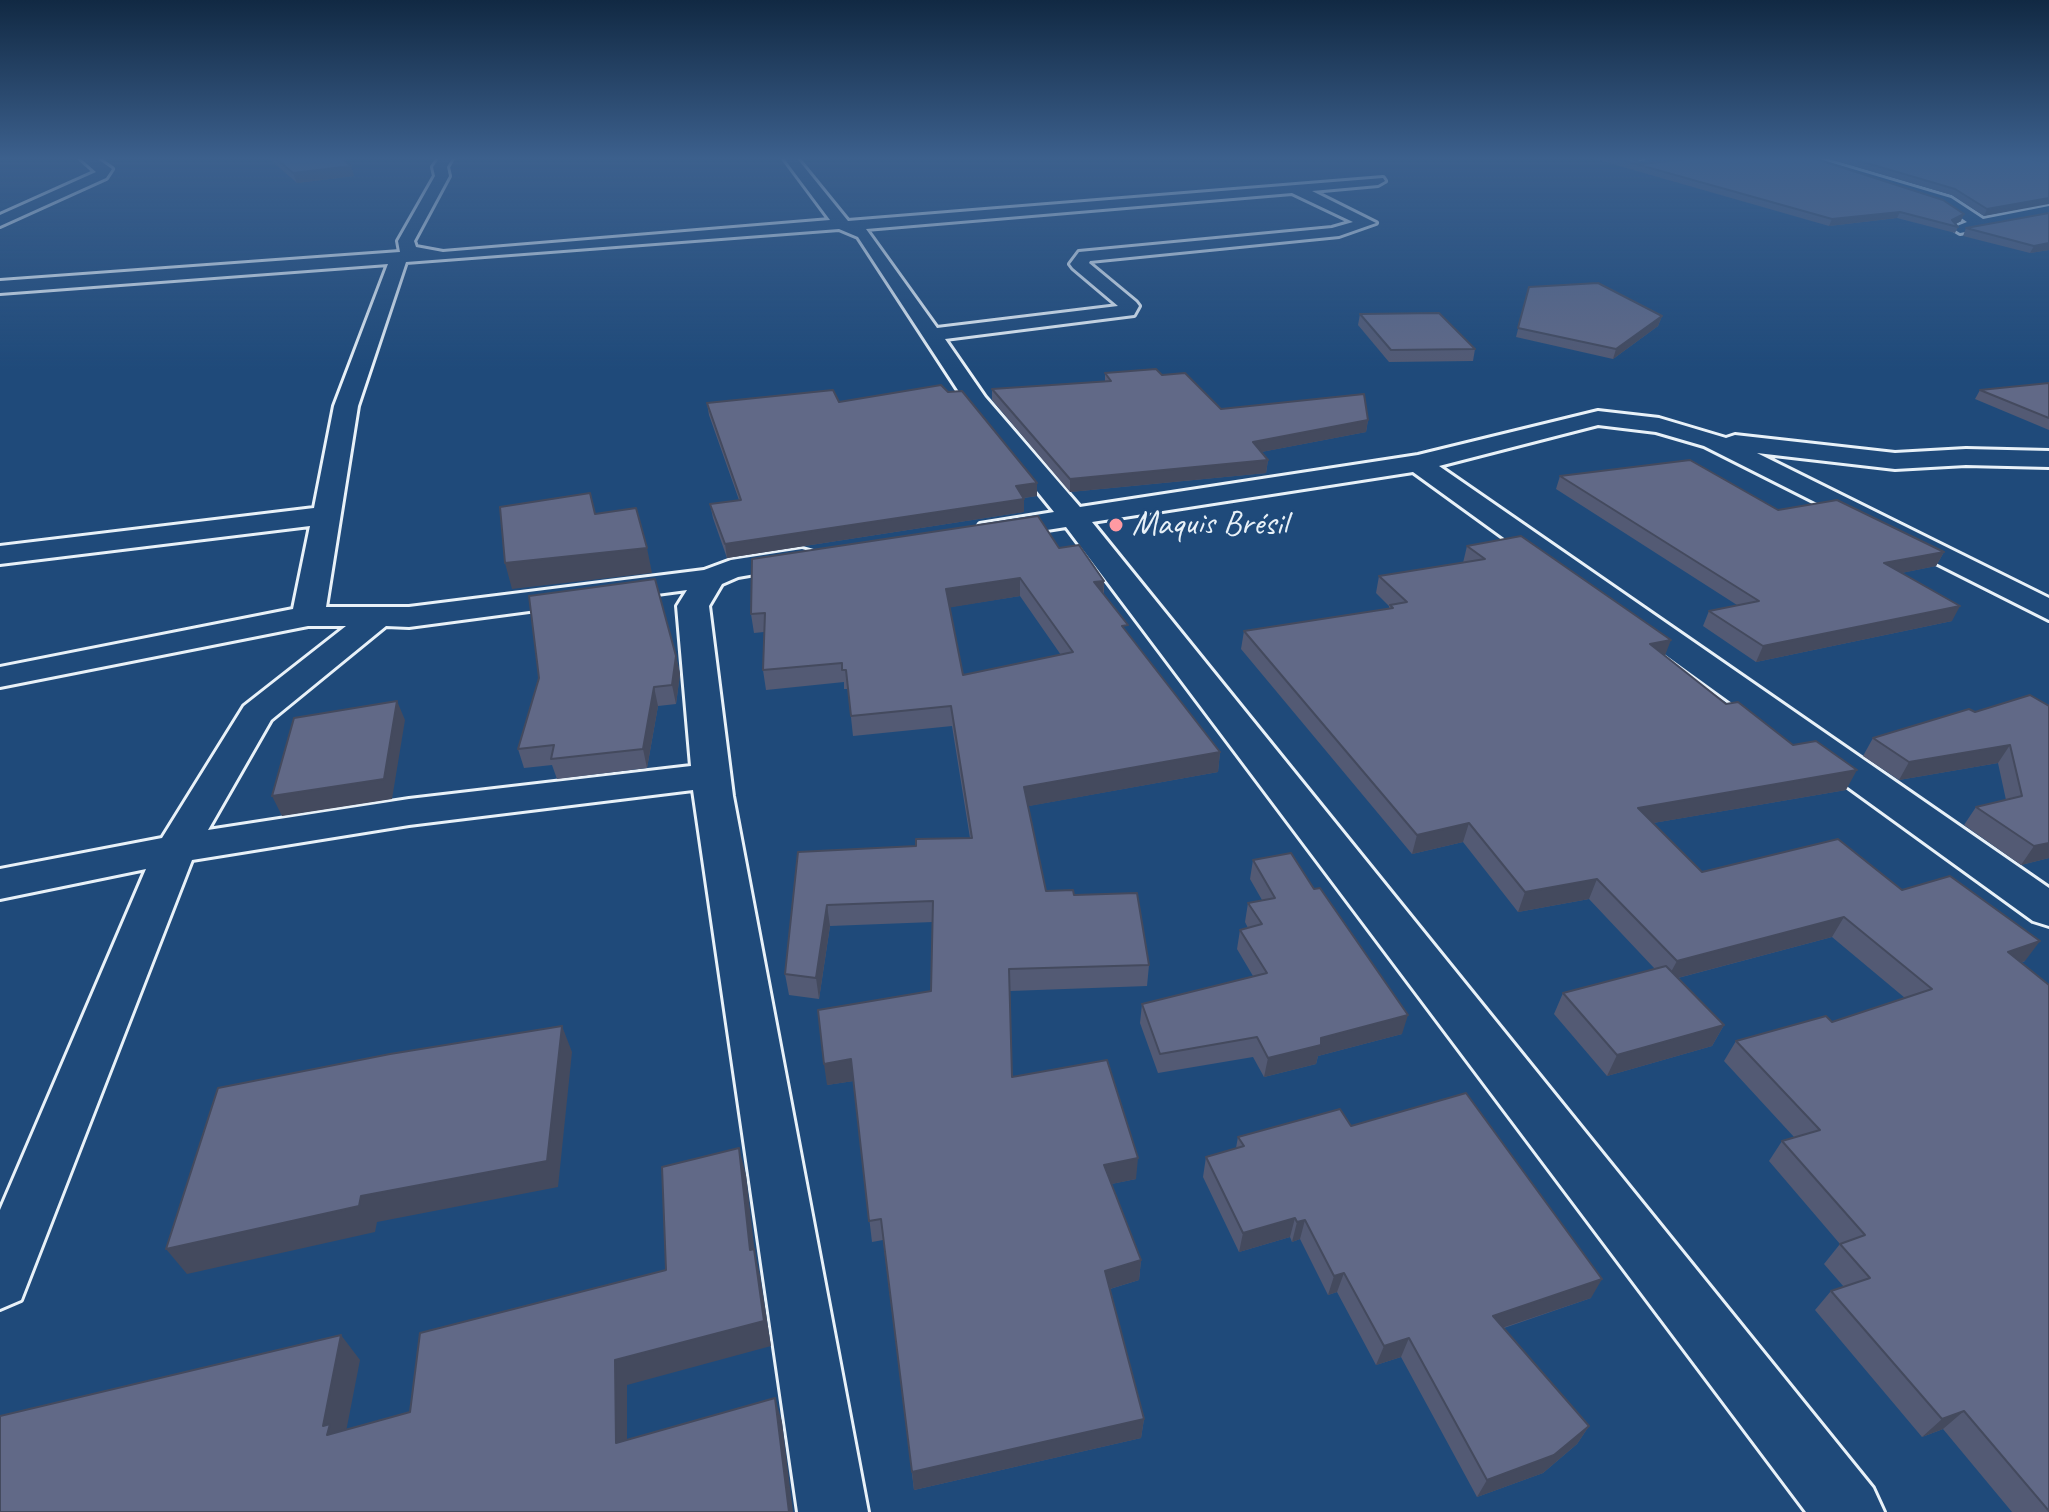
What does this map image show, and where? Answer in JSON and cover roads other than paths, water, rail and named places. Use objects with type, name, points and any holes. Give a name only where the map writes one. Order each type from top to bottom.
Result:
[{"type":"street","points":[[308,616],[346,406],[410,256],[406,241],[413,228]]},
{"type":"street","points":[[0,287],[807,228]]},
{"type":"street","points":[[849,228],[864,234],[929,335],[977,402],[1074,518],[1849,1512]]},
{"type":"street","points":[[929,335],[1127,311],[1129,306],[1079,264],[1085,256],[1333,233],[1352,228]]},
{"type":"street","points":[[950,536],[1418,463],[1598,418],[1659,425],[1713,441],[2049,610]]},
{"type":"street","points":[[1713,441],[1895,461],[1966,457],[2049,459]]},
{"type":"street","points":[[1801,485],[1895,461]]},
{"type":"street","points":[[1418,463],[2049,910]]},
{"type":"street","points":[[0,555],[328,515]]},
{"type":"street","points":[[0,677],[308,616],[409,617],[710,578],[731,569],[841,552]]},
{"type":"street","points":[[710,578],[693,606],[711,776],[833,1512]]},
{"type":"street","points":[[1,1278],[176,849],[257,714],[378,617]]},
{"type":"street","points":[[0,884],[176,849],[409,812],[711,776]]},
{"type":"place","name":"Maquis Brésil","points":[[1116,525]]}]
